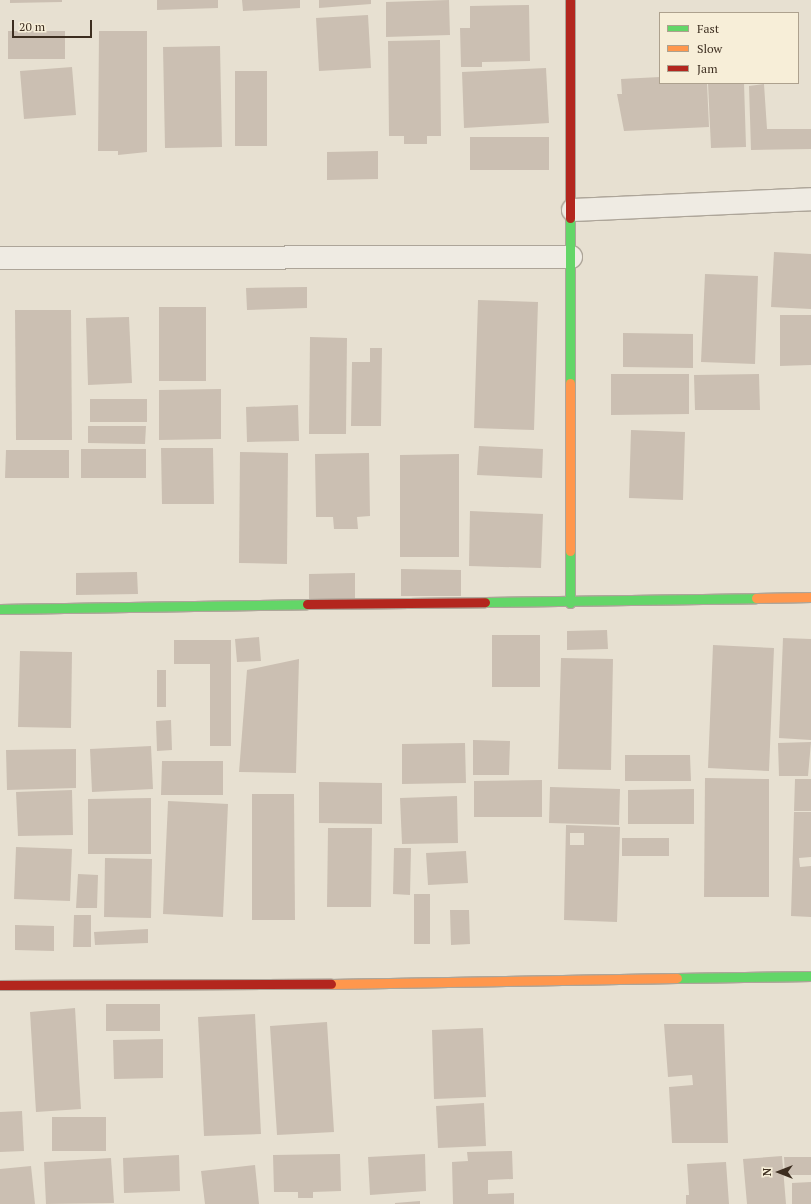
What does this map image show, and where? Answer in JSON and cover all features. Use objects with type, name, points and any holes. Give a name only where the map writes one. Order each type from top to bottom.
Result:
[{"type":"street","points":[[570,0],[573,210],[571,257],[570,603]]},
{"type":"street","points":[[573,210],[811,199]]},
{"type":"street","points":[[0,258],[571,257]]},
{"type":"street","points":[[0,609],[570,603],[811,597]]},
{"type":"street","points":[[0,985],[376,984],[811,976]]},
{"type":"building","points":[[10,0],[62,0],[62,2],[10,3]]},
{"type":"building","points":[[157,0],[218,0],[218,8],[157,10]]},
{"type":"building","points":[[242,0],[300,0],[300,8],[243,11]]},
{"type":"building","points":[[319,0],[371,0],[371,4],[319,8]]},
{"type":"building","points":[[449,0],[450,35],[386,37],[386,2]]},
{"type":"building","points":[[529,5],[530,61],[482,62],[482,67],[461,67],[460,28],[470,28],[470,6]]},
{"type":"building","points":[[368,15],[371,68],[319,71],[316,18]]},
{"type":"building","points":[[8,31],[65,31],[65,59],[8,59]]},
{"type":"building","points":[[99,31],[147,31],[147,152],[118,155],[118,151],[98,151]]},
{"type":"building","points":[[440,40],[441,136],[427,136],[427,144],[404,144],[404,136],[389,136],[388,41]]},
{"type":"building","points":[[220,46],[222,147],[165,148],[163,47]]},
{"type":"building","points":[[72,67],[76,115],[24,119],[20,71]]},
{"type":"building","points":[[546,68],[549,123],[464,128],[462,72]]},
{"type":"building","points":[[235,71],[267,71],[267,146],[235,146]]},
{"type":"building","points":[[659,77],[659,84],[707,84],[709,127],[624,131],[617,94],[622,94],[621,79]]},
{"type":"building","points":[[708,84],[744,84],[746,147],[711,148]]},
{"type":"building","points":[[764,84],[767,129],[811,129],[811,149],[751,150],[749,86]]},
{"type":"building","points":[[470,137],[549,137],[549,170],[470,170]]},
{"type":"building","points":[[378,151],[378,179],[327,180],[327,152]]},
{"type":"building","points":[[774,252],[811,254],[811,309],[771,307]]},
{"type":"building","points":[[705,274],[758,276],[755,364],[701,362]]},
{"type":"building","points":[[307,287],[307,308],[247,310],[246,288]]},
{"type":"building","points":[[478,300],[538,302],[534,430],[474,428]]},
{"type":"building","points":[[159,307],[206,307],[206,381],[159,381]]},
{"type":"building","points":[[15,310],[71,310],[72,440],[16,440]]},
{"type":"building","points":[[780,315],[811,315],[811,365],[780,366]]},
{"type":"building","points":[[129,317],[132,383],[88,385],[86,318]]},
{"type":"building","points":[[623,333],[693,334],[693,368],[623,367]]},
{"type":"building","points":[[310,337],[347,338],[346,434],[309,434]]},
{"type":"building","points":[[370,348],[382,348],[381,426],[351,426],[352,362],[370,362]]},
{"type":"building","points":[[611,374],[689,374],[689,414],[611,415]]},
{"type":"building","points":[[759,374],[760,410],[695,410],[694,375]]},
{"type":"building","points":[[221,389],[221,439],[159,440],[159,390]]},
{"type":"building","points":[[90,399],[147,399],[147,422],[90,422]]},
{"type":"building","points":[[298,405],[299,441],[247,442],[246,407]]},
{"type":"building","points":[[88,426],[146,426],[145,444],[88,443]]},
{"type":"building","points":[[631,430],[685,432],[683,500],[629,498]]},
{"type":"building","points":[[479,446],[543,449],[542,478],[477,475]]},
{"type":"building","points":[[161,448],[213,448],[214,504],[162,504]]},
{"type":"building","points":[[81,449],[146,449],[146,478],[81,478]]},
{"type":"building","points":[[6,450],[69,450],[69,478],[5,478]]},
{"type":"building","points":[[240,452],[288,453],[287,564],[239,563]]},
{"type":"building","points":[[369,453],[370,516],[357,517],[358,529],[334,529],[333,517],[316,517],[315,454]]},
{"type":"building","points":[[459,454],[459,557],[400,557],[400,455]]},
{"type":"building","points":[[470,511],[543,514],[541,568],[469,566]]},
{"type":"building","points":[[401,569],[461,570],[461,596],[401,596]]},
{"type":"building","points":[[137,572],[138,594],[76,595],[76,573]]},
{"type":"building","points":[[355,573],[355,599],[309,600],[309,574]]},
{"type":"building","points":[[607,630],[608,649],[567,650],[567,631]]},
{"type":"building","points":[[492,635],[540,635],[540,687],[492,687]]},
{"type":"building","points":[[259,637],[261,661],[237,662],[235,639]]},
{"type":"building","points":[[783,638],[811,639],[811,740],[779,738]]},
{"type":"building","points":[[174,640],[231,640],[231,746],[210,746],[210,664],[174,664]]},
{"type":"building","points":[[713,645],[774,648],[769,771],[708,768]]},
{"type":"building","points":[[20,651],[72,652],[71,728],[18,727]]},
{"type":"building","points":[[561,658],[613,659],[611,770],[558,769]]},
{"type":"building","points":[[299,659],[296,773],[239,772],[247,670]]},
{"type":"building","points":[[157,670],[166,670],[166,707],[157,707]]},
{"type":"building","points":[[171,720],[172,750],[157,751],[156,721]]},
{"type":"building","points":[[473,740],[510,741],[509,775],[473,775]]},
{"type":"building","points":[[811,742],[808,776],[779,776],[778,743]]},
{"type":"building","points":[[465,743],[466,783],[402,784],[402,744]]},
{"type":"building","points":[[151,746],[153,789],[92,792],[90,749]]},
{"type":"building","points":[[76,749],[76,788],[7,790],[6,750]]},
{"type":"building","points":[[625,755],[690,755],[691,781],[625,781]]},
{"type":"building","points":[[162,761],[223,761],[223,795],[161,795]]},
{"type":"building","points":[[705,778],[769,779],[769,897],[704,897]]},
{"type":"building","points":[[795,779],[811,779],[811,811],[794,811]]},
{"type":"building","points":[[542,780],[542,817],[474,817],[474,781]]},
{"type":"building","points":[[319,782],[382,783],[382,824],[319,823]]},
{"type":"building","points":[[550,787],[620,789],[619,825],[549,823]]},
{"type":"building","points":[[694,789],[694,824],[628,824],[628,790]]},
{"type":"building","points":[[72,790],[73,835],[18,836],[16,792]]},
{"type":"building","points":[[252,794],[294,794],[295,920],[252,920]]},
{"type":"building","points":[[457,796],[458,843],[402,844],[400,798]]},
{"type":"building","points":[[151,798],[151,854],[88,854],[88,799]]},
{"type":"building","points":[[168,801],[228,804],[223,917],[163,914]]},
{"type":"building","points":[[794,812],[811,812],[811,857],[799,858],[800,867],[811,866],[811,917],[791,916]]},
{"type":"building","points":[[566,825],[620,827],[617,922],[564,920]],"holes":[[[570,833],[584,833],[584,845],[570,845]]]},
{"type":"building","points":[[328,828],[372,828],[371,907],[327,907]]},
{"type":"building","points":[[622,838],[669,838],[669,856],[622,856]]},
{"type":"building","points":[[16,847],[72,849],[70,901],[14,899]]},
{"type":"building","points":[[394,848],[411,848],[410,895],[393,894]]},
{"type":"building","points":[[466,851],[468,883],[428,885],[426,853]]},
{"type":"building","points":[[105,858],[152,859],[151,918],[104,917]]},
{"type":"building","points":[[78,874],[98,875],[97,908],[76,908]]},
{"type":"building","points":[[414,894],[430,894],[430,944],[414,944]]},
{"type":"building","points":[[450,910],[469,910],[470,944],[451,945]]},
{"type":"building","points":[[74,915],[91,915],[91,947],[73,947]]},
{"type":"building","points":[[15,925],[54,926],[54,951],[15,950]]},
{"type":"building","points":[[148,929],[148,943],[95,945],[94,932]]},
{"type":"building","points":[[106,1004],[160,1004],[160,1031],[106,1031]]},
{"type":"building","points":[[75,1008],[81,1109],[36,1112],[30,1012]]},
{"type":"building","points":[[255,1014],[261,1134],[204,1136],[198,1017]]},
{"type":"building","points":[[327,1022],[334,1132],[277,1135],[270,1026]]},
{"type":"building","points":[[664,1024],[724,1024],[728,1143],[672,1143],[669,1087],[693,1085],[692,1075],[668,1077]]},
{"type":"building","points":[[483,1028],[486,1097],[434,1099],[432,1030]]},
{"type":"building","points":[[163,1039],[163,1078],[114,1079],[113,1040]]},
{"type":"building","points":[[484,1103],[486,1146],[438,1148],[436,1106]]},
{"type":"building","points":[[22,1111],[24,1151],[0,1152],[0,1112]]},
{"type":"building","points":[[52,1117],[106,1117],[106,1151],[52,1151]]},
{"type":"building","points":[[512,1151],[513,1179],[488,1180],[488,1194],[514,1193],[514,1204],[453,1204],[452,1162],[468,1161],[467,1152]]},
{"type":"building","points":[[340,1154],[341,1191],[313,1192],[313,1198],[298,1198],[298,1192],[274,1192],[273,1155]]},
{"type":"building","points":[[425,1154],[426,1191],[370,1195],[368,1157]]},
{"type":"building","points":[[179,1155],[180,1191],[124,1193],[123,1158]]},
{"type":"building","points":[[782,1156],[786,1204],[747,1204],[743,1159]]},
{"type":"building","points":[[784,1157],[811,1157],[811,1175],[785,1175]]},
{"type":"building","points":[[111,1158],[114,1203],[46,1204],[44,1162]]},
{"type":"building","points":[[726,1162],[729,1204],[686,1204],[686,1195],[689,1195],[687,1164]]},
{"type":"building","points":[[255,1165],[259,1204],[205,1204],[201,1171]]},
{"type":"building","points":[[31,1166],[35,1204],[0,1204],[0,1169]]},
{"type":"building","points":[[811,1182],[811,1204],[792,1204],[792,1183]]},
{"type":"building","points":[[420,1201],[420,1204],[395,1204],[395,1203]]},
{"type":"traffic: fast","points":[[570,218],[570,383]]},
{"type":"traffic: fast","points":[[570,551],[570,603]]},
{"type":"traffic: fast","points":[[485,602],[756,598]]},
{"type":"traffic: fast","points":[[0,609],[307,604]]},
{"type":"traffic: fast","points":[[677,978],[811,976]]},
{"type":"traffic: slow","points":[[570,383],[570,551]]},
{"type":"traffic: slow","points":[[756,598],[811,597]]},
{"type":"traffic: slow","points":[[331,984],[677,978]]},
{"type":"traffic: jam","points":[[570,0],[570,218]]},
{"type":"traffic: jam","points":[[307,604],[485,602]]},
{"type":"traffic: jam","points":[[0,985],[331,984]]}]
